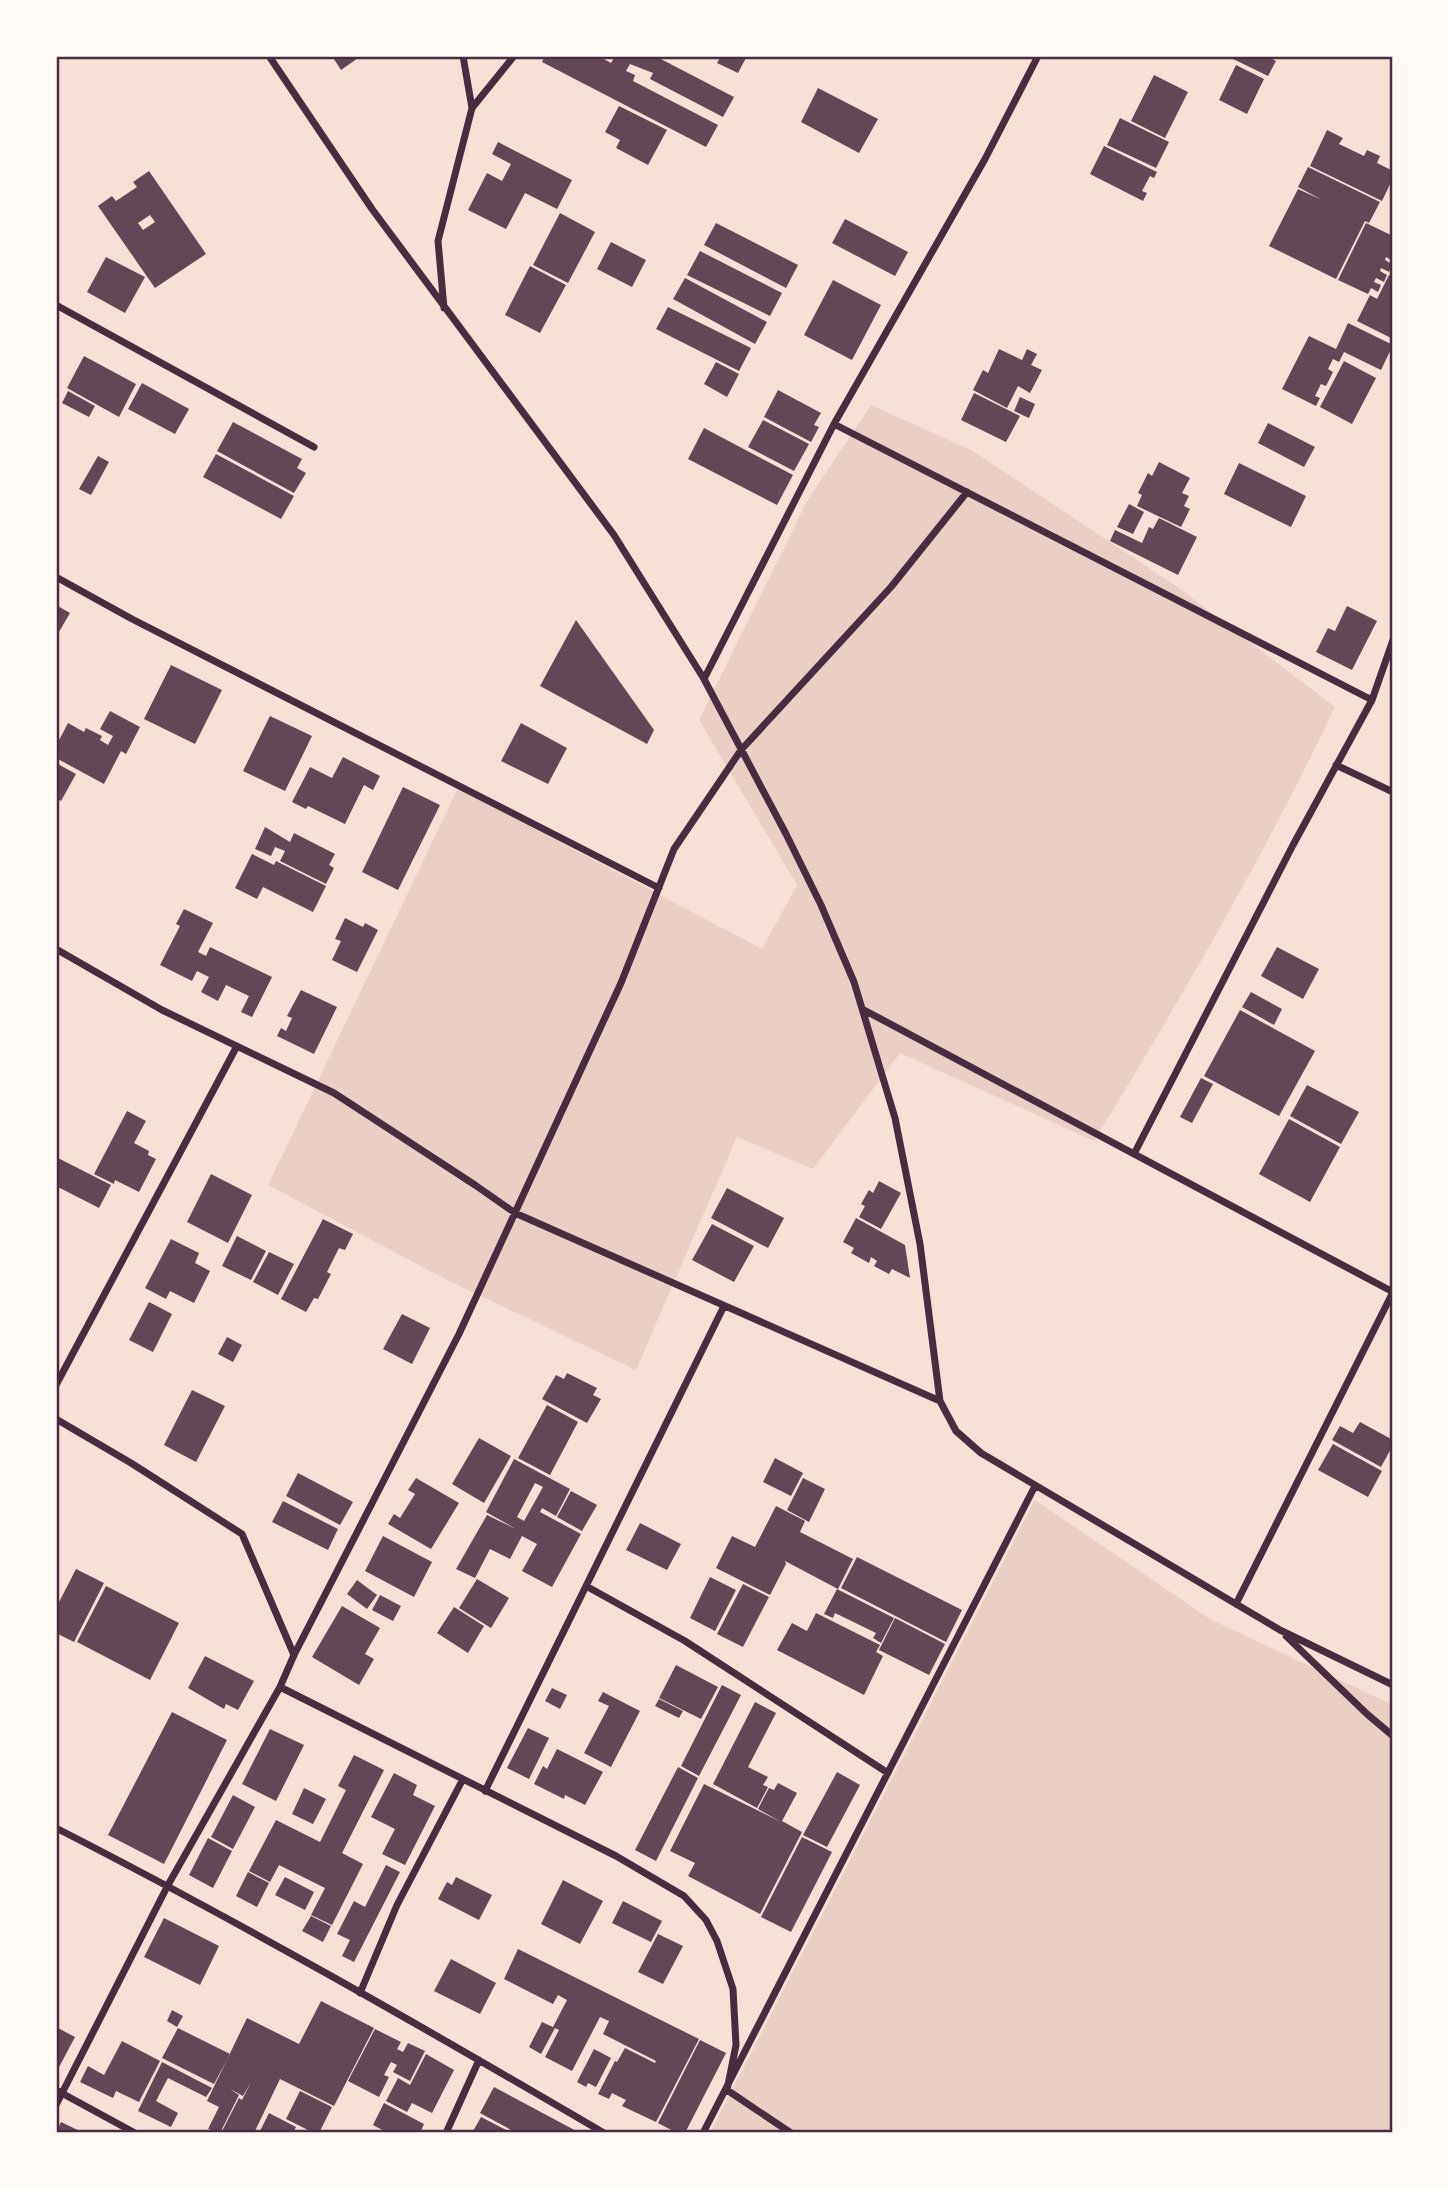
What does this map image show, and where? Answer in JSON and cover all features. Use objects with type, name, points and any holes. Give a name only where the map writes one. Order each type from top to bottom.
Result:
[{"type":"street","points":[[269,56],[372,209],[444,309],[614,535],[704,679],[821,905],[854,982],[895,1118],[920,1244],[940,1401],[956,1432],[981,1453],[1280,1630],[1393,1685]]},
{"type":"street","points":[[444,309],[438,241],[471,108],[463,56]]},
{"type":"street","points":[[471,108],[514,56]]},
{"type":"street","points":[[704,679],[834,424],[985,159],[1038,56]]},
{"type":"street","points":[[56,305],[314,447]]},
{"type":"street","points":[[834,424],[1371,700]]},
{"type":"street","points":[[56,2105],[60,2091],[168,1885],[280,1686],[293,1655],[459,1334],[621,983],[674,849],[741,750],[891,587],[967,492]]},
{"type":"street","points":[[56,577],[132,619],[659,888]]},
{"type":"street","points":[[1134,1154],[1371,700],[1393,640]]},
{"type":"street","points":[[1336,765],[1393,792]]},
{"type":"street","points":[[56,948],[162,1010],[334,1093],[515,1213],[940,1401]]},
{"type":"street","points":[[863,1010],[1393,1292],[1236,1604]]},
{"type":"street","points":[[56,1385],[237,1046]]},
{"type":"street","points":[[485,1791],[724,1306]]},
{"type":"street","points":[[56,1419],[242,1534],[293,1655]]},
{"type":"street","points":[[703,2133],[1035,1486]]},
{"type":"street","points":[[586,1586],[685,1641],[888,1773]]},
{"type":"street","points":[[1280,1630],[1393,1736]]},
{"type":"street","points":[[280,1686],[616,1856],[684,1896],[706,1920],[717,1941],[733,1989],[736,2045],[727,2090]]},
{"type":"street","points":[[360,1993],[397,1905],[463,1779]]},
{"type":"street","points":[[56,1828],[168,1885],[480,2060],[604,2133]]},
{"type":"street","points":[[446,2133],[480,2060]]},
{"type":"street","points":[[727,2090],[791,2133]]},
{"type":"street","points":[[60,2091],[135,2133]]},
{"type":"shaded area","points":[[871,405],[973,451],[1179,588],[1335,707],[1220,927],[1094,1141],[900,1053],[813,1169],[737,1137],[636,1370],[447,1280],[268,1185],[458,788],[762,949],[797,885],[699,720],[808,499]]},
{"type":"shaded area","points":[[1035,1500],[1210,1619],[1393,1705],[1393,2133],[710,2133]]},
{"type":"building","points":[[332,56],[361,56],[341,70]]},
{"type":"building","points":[[545,56],[606,56],[604,59],[611,63],[615,56],[655,56],[734,97],[723,117],[650,79],[653,73],[630,64],[626,71],[635,75],[633,81],[718,125],[706,147],[542,62]]},
{"type":"building","points":[[716,56],[747,56],[738,73],[717,63],[720,58]]},
{"type":"building","points":[[1227,56],[1267,56],[1276,61],[1268,76]]},
{"type":"building","points":[[1236,65],[1264,79],[1247,114],[1219,100]]},
{"type":"building","points":[[1154,75],[1188,92],[1165,138],[1131,121]]},
{"type":"building","points":[[818,88],[878,119],[859,153],[801,122]]},
{"type":"building","points":[[619,106],[667,130],[648,165],[616,148],[620,140],[605,132]]},
{"type":"building","points":[[1120,118],[1169,142],[1156,168],[1107,145]]},
{"type":"building","points":[[1327,130],[1343,138],[1339,144],[1364,156],[1367,150],[1380,156],[1377,163],[1393,171],[1393,178],[1382,201],[1310,166]]},
{"type":"building","points":[[498,142],[572,180],[557,209],[525,193],[506,229],[468,210],[487,173],[502,181],[511,164],[492,154]]},
{"type":"building","points":[[1104,146],[1157,172],[1154,178],[1150,176],[1142,191],[1147,193],[1143,201],[1090,174]]},
{"type":"building","points":[[1308,167],[1380,202],[1369,223],[1365,221],[1336,279],[1269,246],[1298,189],[1322,200],[1298,187]]},
{"type":"building","points":[[149,171],[206,254],[155,288],[98,206],[112,196],[116,201],[137,187],[133,182]],"holes":[[[150,215],[155,222],[143,230],[138,223]]]},
{"type":"building","points":[[560,213],[595,232],[568,283],[533,265]]},
{"type":"building","points":[[845,219],[908,252],[895,276],[832,243]]},
{"type":"building","points":[[716,223],[798,265],[786,288],[704,245]]},
{"type":"building","points":[[1366,223],[1393,236],[1393,247],[1390,250],[1393,251],[1393,261],[1386,257],[1385,260],[1392,264],[1389,272],[1381,268],[1380,271],[1387,275],[1384,282],[1376,278],[1374,282],[1381,285],[1378,292],[1371,288],[1368,294],[1338,280]]},
{"type":"building","points":[[611,242],[646,260],[632,287],[597,269]]},
{"type":"building","points":[[700,251],[782,293],[770,316],[687,275]]},
{"type":"building","points":[[106,257],[145,277],[125,313],[87,292]]},
{"type":"building","points":[[530,266],[566,285],[540,333],[505,315]]},
{"type":"building","points":[[1389,275],[1393,277],[1393,339],[1357,321],[1370,295],[1377,299]]},
{"type":"building","points":[[685,278],[767,322],[755,344],[673,299]]},
{"type":"building","points":[[833,280],[881,305],[852,360],[804,335]]},
{"type":"building","points":[[668,307],[751,348],[739,371],[656,329]]},
{"type":"building","points":[[1348,323],[1393,345],[1381,370],[1344,352],[1339,362],[1333,359],[1328,369],[1333,372],[1326,386],[1321,384],[1315,396],[1320,398],[1316,406],[1282,389],[1309,336],[1336,349]]},
{"type":"building","points":[[999,349],[1022,360],[1027,349],[1037,354],[1031,365],[1042,370],[1030,393],[1018,386],[1007,408],[973,390],[983,370],[988,373]]},
{"type":"building","points":[[84,356],[136,384],[119,417],[67,388]]},
{"type":"building","points":[[1344,361],[1376,378],[1352,424],[1320,407]]},
{"type":"building","points":[[716,362],[739,374],[727,397],[704,384]]},
{"type":"building","points":[[142,383],[189,409],[175,434],[128,409]]},
{"type":"building","points":[[778,390],[821,413],[814,425],[819,427],[811,442],[764,417]]},
{"type":"building","points":[[68,391],[95,406],[89,417],[62,403]]},
{"type":"building","points":[[974,393],[1020,416],[1006,442],[961,420]]},
{"type":"building","points":[[1020,397],[1035,404],[1029,418],[1014,411]]},
{"type":"building","points":[[763,420],[809,444],[794,471],[748,447]]},
{"type":"building","points":[[233,422],[302,459],[297,468],[306,473],[294,493],[217,451]]},
{"type":"building","points":[[1268,423],[1315,447],[1304,467],[1258,443]]},
{"type":"building","points":[[704,428],[793,475],[777,505],[688,459]]},
{"type":"building","points":[[216,454],[294,496],[281,519],[203,477]]},
{"type":"building","points":[[98,456],[109,462],[91,495],[79,489]]},
{"type":"building","points":[[1159,462],[1190,478],[1182,493],[1189,496],[1184,506],[1190,509],[1181,527],[1137,506],[1142,495],[1138,493],[1148,473],[1152,476]]},
{"type":"building","points":[[1239,463],[1306,496],[1291,527],[1224,494]]},
{"type":"building","points":[[1129,504],[1144,512],[1133,534],[1117,527]]},
{"type":"building","points":[[1159,518],[1197,537],[1178,575],[1110,541],[1115,530],[1142,543],[1149,527],[1153,529]]},
{"type":"building","points":[[56,605],[70,613],[56,637]]},
{"type":"building","points":[[1347,606],[1377,621],[1352,670],[1316,652],[1328,628],[1335,631]]},
{"type":"building","points":[[576,620],[654,730],[647,744],[540,686]]},
{"type":"building","points":[[171,665],[222,690],[195,744],[144,719]]},
{"type":"building","points":[[110,711],[140,727],[126,754],[121,751],[104,784],[56,758],[56,746],[68,723],[84,732],[86,728],[102,736],[100,740],[108,745],[113,736],[100,729]]},
{"type":"building","points":[[270,716],[312,736],[285,791],[243,771]]},
{"type":"building","points":[[521,723],[567,748],[548,784],[501,761]]},
{"type":"building","points":[[343,757],[380,776],[373,790],[364,785],[345,824],[308,806],[306,809],[292,802],[310,767],[332,778]]},
{"type":"building","points":[[56,763],[76,774],[61,801],[56,798]]},
{"type":"building","points":[[403,787],[440,805],[398,890],[362,872]]},
{"type":"building","points":[[265,827],[290,842],[294,833],[335,854],[329,865],[334,868],[326,884],[280,861],[285,851],[275,847],[271,856],[255,849]]},
{"type":"building","points":[[252,854],[274,865],[276,861],[326,886],[313,912],[263,887],[257,899],[235,888]]},
{"type":"building","points":[[184,909],[213,923],[198,952],[206,956],[210,947],[272,977],[252,1017],[241,1012],[249,996],[226,985],[218,1001],[201,992],[209,977],[197,971],[192,981],[160,965],[180,926],[176,924]]},
{"type":"building","points":[[345,918],[363,927],[365,923],[378,930],[357,972],[332,960],[341,941],[335,939]]},
{"type":"building","points":[[1277,947],[1319,969],[1303,999],[1261,976]]},
{"type":"building","points":[[301,990],[337,1007],[314,1054],[277,1036],[281,1028],[286,1031],[292,1018],[287,1016]]},
{"type":"building","points":[[1251,992],[1282,1009],[1274,1025],[1242,1007]]},
{"type":"building","points":[[1240,1010],[1315,1051],[1279,1116],[1204,1076]]},
{"type":"building","points":[[1201,1078],[1213,1084],[1192,1123],[1180,1117]]},
{"type":"building","points":[[1307,1085],[1359,1112],[1341,1144],[1290,1116]]},
{"type":"building","points":[[127,1111],[146,1121],[134,1143],[149,1151],[148,1155],[156,1159],[139,1192],[115,1180],[114,1184],[94,1174]]},
{"type":"building","points":[[1289,1119],[1340,1147],[1310,1202],[1259,1174]]},
{"type":"building","points":[[58,1158],[111,1185],[99,1208],[56,1186]]},
{"type":"building","points":[[211,1174],[252,1195],[228,1243],[187,1222]]},
{"type":"building","points":[[879,1181],[901,1193],[881,1229],[859,1217],[865,1206],[861,1204],[869,1190],[873,1193]]},
{"type":"building","points":[[727,1188],[784,1218],[768,1248],[711,1218]]},
{"type":"building","points":[[856,1218],[905,1245],[910,1278],[892,1269],[889,1274],[874,1266],[877,1261],[871,1257],[869,1263],[851,1253],[854,1248],[843,1242]]},
{"type":"building","points":[[323,1219],[353,1234],[345,1250],[339,1248],[327,1272],[331,1274],[318,1299],[314,1298],[306,1312],[281,1299]]},
{"type":"building","points":[[712,1224],[754,1246],[734,1282],[692,1260]]},
{"type":"building","points":[[237,1236],[266,1251],[251,1280],[222,1266]]},
{"type":"building","points":[[171,1239],[199,1253],[195,1263],[210,1271],[194,1303],[170,1291],[166,1299],[145,1288]]},
{"type":"building","points":[[269,1252],[294,1264],[278,1295],[253,1282]]},
{"type":"building","points":[[149,1302],[172,1314],[153,1352],[129,1340]]},
{"type":"building","points":[[402,1314],[430,1328],[412,1364],[383,1349]]},
{"type":"building","points":[[227,1337],[242,1345],[233,1362],[218,1354]]},
{"type":"building","points":[[567,1373],[597,1388],[593,1395],[601,1399],[587,1423],[542,1399],[556,1375],[564,1379]]},
{"type":"building","points":[[192,1390],[225,1406],[196,1462],[164,1445]]},
{"type":"building","points":[[547,1405],[578,1422],[550,1475],[518,1458]]},
{"type":"building","points":[[1360,1422],[1393,1440],[1381,1467],[1332,1440],[1340,1426],[1353,1433]]},
{"type":"building","points":[[479,1438],[511,1456],[484,1503],[452,1484]]},
{"type":"building","points":[[1333,1444],[1382,1471],[1368,1497],[1318,1470]]},
{"type":"building","points":[[775,1458],[803,1473],[791,1496],[763,1482]]},
{"type":"building","points":[[514,1459],[570,1489],[556,1516],[542,1508],[540,1512],[581,1534],[552,1587],[522,1571],[537,1544],[522,1536],[510,1559],[490,1549],[475,1578],[456,1569],[487,1515],[516,1529],[486,1512]],"holes":[[[535,1483],[543,1487],[524,1521],[517,1517]]]},
{"type":"building","points":[[298,1473],[353,1502],[340,1525],[286,1496]]},
{"type":"building","points":[[416,1478],[459,1503],[431,1549],[388,1524],[394,1514],[400,1518],[415,1494],[408,1490]]},
{"type":"building","points":[[803,1478],[825,1489],[809,1522],[787,1510]]},
{"type":"building","points":[[571,1491],[597,1505],[582,1531],[557,1517]]},
{"type":"building","points":[[283,1501],[338,1529],[328,1550],[272,1522]]},
{"type":"building","points":[[776,1506],[805,1521],[800,1532],[853,1559],[838,1589],[785,1561],[786,1564],[770,1595],[716,1568],[732,1536],[755,1547]]},
{"type":"building","points":[[640,1523],[681,1544],[667,1570],[626,1550]]},
{"type":"building","points":[[383,1536],[432,1562],[414,1597],[365,1571]]},
{"type":"building","points":[[857,1557],[962,1610],[946,1642],[841,1588]]},
{"type":"building","points":[[76,1569],[104,1583],[74,1642],[56,1633],[56,1608]]},
{"type":"building","points":[[710,1577],[736,1590],[715,1631],[690,1618]]},
{"type":"building","points":[[477,1579],[509,1598],[491,1628],[459,1608]]},
{"type":"building","points":[[357,1580],[377,1595],[367,1609],[347,1594]]},
{"type":"building","points":[[743,1584],[769,1597],[743,1647],[717,1634]]},
{"type":"building","points":[[106,1586],[179,1623],[150,1680],[77,1642]]},
{"type":"building","points":[[837,1589],[894,1618],[881,1643],[873,1638],[876,1633],[835,1613],[833,1618],[824,1614]]},
{"type":"building","points":[[380,1595],[401,1606],[393,1621],[372,1610]]},
{"type":"building","points":[[342,1606],[380,1628],[365,1654],[374,1659],[359,1685],[312,1657]]},
{"type":"building","points":[[454,1607],[484,1626],[468,1653],[437,1633]]},
{"type":"building","points":[[816,1613],[880,1645],[876,1652],[883,1656],[864,1695],[777,1650],[792,1623],[807,1631]]},
{"type":"building","points":[[895,1618],[945,1644],[929,1675],[879,1650]]},
{"type":"building","points":[[205,1656],[254,1681],[238,1710],[226,1704],[224,1709],[188,1688]]},
{"type":"building","points":[[676,1665],[718,1687],[701,1719],[659,1698]]},
{"type":"building","points":[[722,1685],[741,1695],[699,1776],[681,1766]]},
{"type":"building","points":[[552,1688],[567,1695],[560,1709],[545,1701]]},
{"type":"building","points":[[603,1692],[640,1711],[611,1767],[584,1753],[609,1706],[598,1701]]},
{"type":"building","points":[[659,1699],[683,1711],[679,1718],[655,1706]]},
{"type":"building","points":[[755,1702],[776,1713],[748,1767],[768,1777],[763,1785],[768,1787],[757,1808],[713,1784]]},
{"type":"building","points":[[172,1712],[227,1740],[164,1864],[108,1835]]},
{"type":"building","points":[[528,1728],[549,1738],[529,1779],[507,1768]]},
{"type":"building","points":[[270,1729],[304,1745],[276,1801],[242,1784]]},
{"type":"building","points":[[557,1749],[603,1772],[585,1805],[565,1795],[564,1799],[534,1784],[543,1766],[547,1769]]},
{"type":"building","points":[[354,1755],[384,1770],[342,1853],[363,1864],[332,1925],[311,1915],[325,1888],[279,1865],[270,1882],[249,1871],[276,1820],[320,1842],[346,1790],[338,1786]]},
{"type":"building","points":[[678,1767],[698,1778],[656,1861],[635,1850]]},
{"type":"building","points":[[837,1772],[860,1785],[827,1847],[803,1835]]},
{"type":"building","points":[[394,1773],[417,1785],[413,1795],[435,1806],[405,1865],[382,1854],[395,1829],[371,1817]]},
{"type":"building","points":[[778,1783],[797,1793],[782,1821],[802,1832],[760,1914],[688,1876],[695,1863],[670,1851],[704,1784],[781,1822],[758,1809],[769,1788],[774,1790]]},
{"type":"building","points":[[304,1788],[326,1799],[313,1824],[292,1814]]},
{"type":"building","points":[[233,1795],[255,1807],[233,1849],[211,1837]]},
{"type":"building","points":[[802,1837],[832,1852],[791,1932],[761,1917]]},
{"type":"building","points":[[208,1838],[232,1851],[213,1888],[189,1875]]},
{"type":"building","points":[[386,1865],[400,1872],[354,1962],[342,1956],[350,1940],[337,1934],[354,1901],[365,1907]]},
{"type":"building","points":[[248,1872],[269,1883],[257,1907],[236,1896]]},
{"type":"building","points":[[285,1877],[314,1892],[305,1910],[275,1895]]},
{"type":"building","points":[[456,1877],[492,1895],[479,1920],[438,1899],[447,1882],[452,1885]]},
{"type":"building","points":[[563,1880],[603,1901],[580,1944],[541,1924]]},
{"type":"building","points":[[623,1901],[662,1921],[651,1942],[612,1923]]},
{"type":"building","points":[[311,1916],[331,1926],[323,1942],[302,1931]]},
{"type":"building","points":[[164,1918],[219,1946],[200,1985],[144,1957]]},
{"type":"building","points":[[658,1934],[683,1946],[663,1984],[638,1972]]},
{"type":"building","points":[[518,1949],[699,2039],[656,2122],[622,2106],[626,2100],[612,2093],[609,2099],[598,2094],[625,2048],[655,2063],[656,2061],[603,2034],[609,2021],[600,2017],[572,2071],[545,2057],[559,2030],[553,2027],[567,2000],[558,1995],[553,2004],[504,1979]]},
{"type":"building","points":[[451,1959],[496,1983],[480,2014],[434,1991]]},
{"type":"building","points":[[321,2001],[374,2028],[334,2106],[280,2079],[254,2133],[221,2133],[239,2098],[242,2100],[251,2082],[243,2096],[230,2089],[239,2095],[220,2133],[208,2129],[219,2107],[207,2101],[247,2018],[299,2044]]},
{"type":"building","points":[[172,2010],[183,2016],[177,2027],[167,2021]]},
{"type":"building","points":[[542,2022],[555,2028],[541,2054],[529,2047]]},
{"type":"building","points":[[56,2027],[75,2037],[58,2069],[56,2068]]},
{"type":"building","points":[[178,2028],[230,2054],[214,2084],[162,2058]]},
{"type":"building","points":[[375,2029],[401,2042],[397,2049],[403,2052],[408,2043],[425,2051],[410,2081],[393,2072],[397,2065],[391,2062],[384,2075],[389,2077],[379,2097],[348,2081]]},
{"type":"building","points":[[700,2040],[726,2053],[685,2133],[677,2133],[658,2123]]},
{"type":"building","points":[[122,2041],[160,2061],[139,2102],[116,2091],[113,2098],[80,2082],[88,2066],[104,2075]]},
{"type":"building","points":[[594,2049],[611,2058],[596,2087],[588,2083],[586,2087],[577,2082]]},
{"type":"building","points":[[426,2054],[454,2070],[432,2113],[412,2103],[407,2112],[386,2101],[398,2078],[410,2085]]},
{"type":"building","points":[[162,2062],[212,2088],[206,2097],[168,2078],[156,2101],[178,2113],[171,2127],[138,2111]]},
{"type":"building","points":[[494,2087],[580,2133],[517,2133],[480,2113]]},
{"type":"building","points":[[300,2091],[332,2107],[319,2133],[286,2119]]},
{"type":"building","points":[[384,2103],[424,2124],[420,2133],[388,2133],[373,2125]]},
{"type":"building","points":[[269,2113],[296,2127],[293,2133],[259,2133]]},
{"type":"building","points":[[481,2117],[512,2133],[472,2133]]},
{"type":"building","points":[[61,2122],[84,2133],[56,2133]]}]
